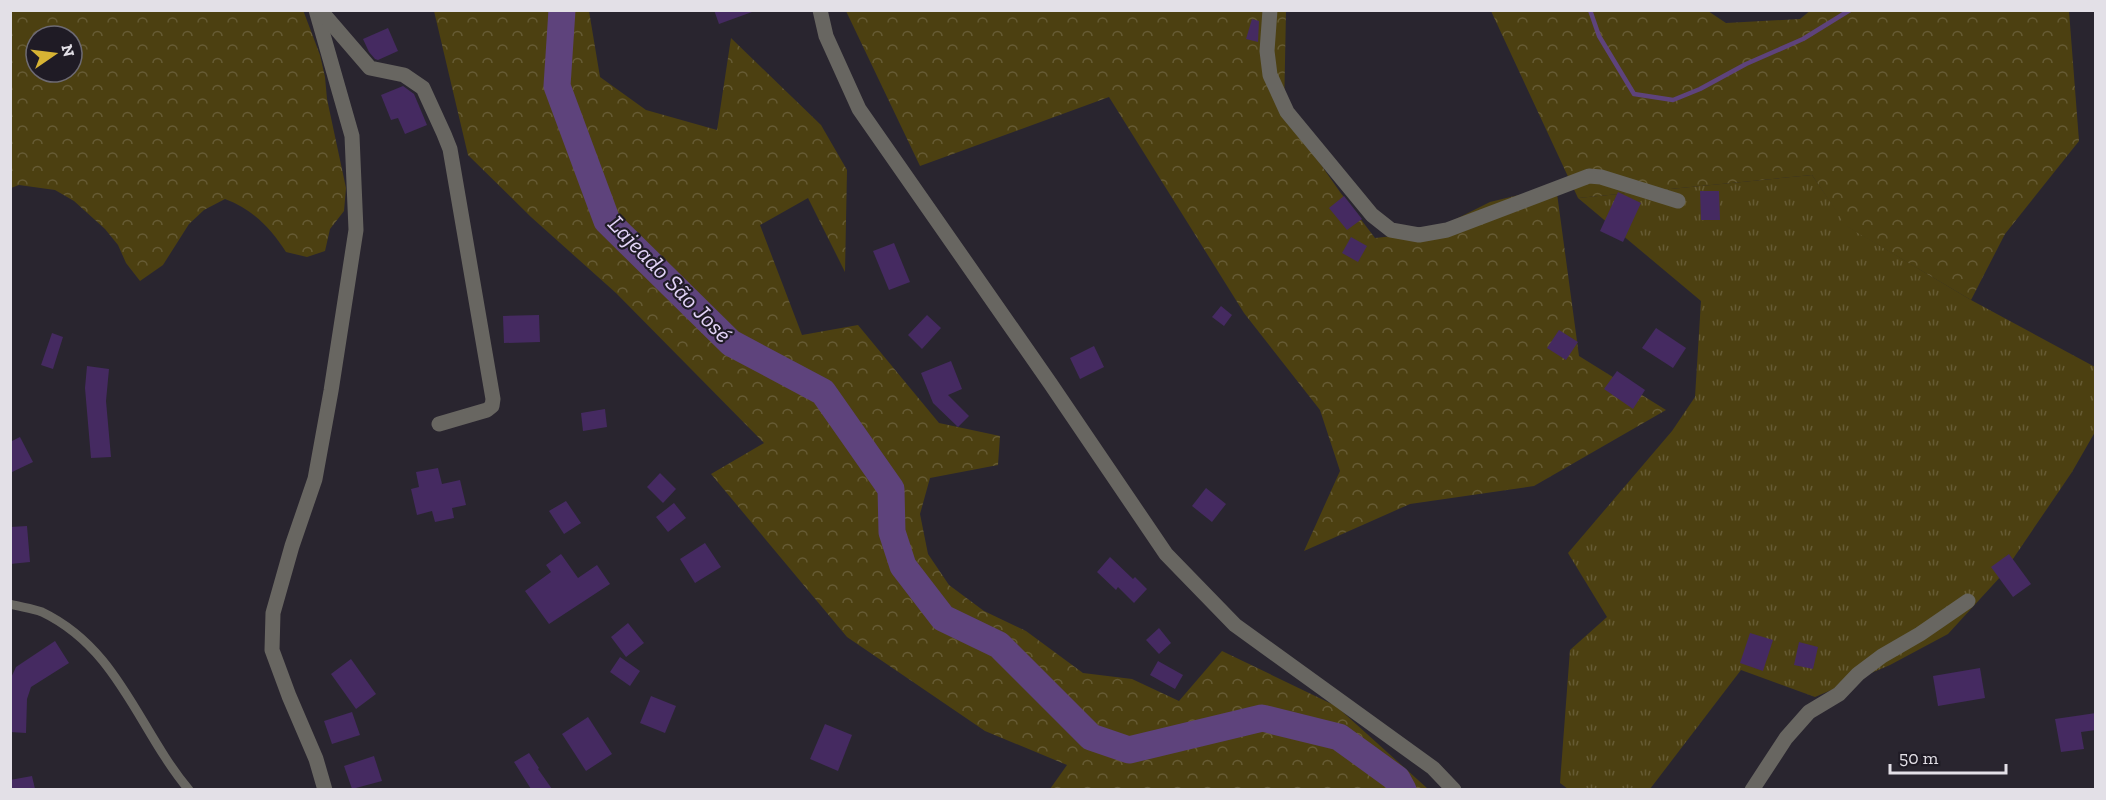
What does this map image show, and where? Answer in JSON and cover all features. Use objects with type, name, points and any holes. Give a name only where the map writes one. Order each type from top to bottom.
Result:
[{"type":"street","points":[[318,10],[370,68],[404,75],[423,88],[450,149],[493,399],[492,406],[487,410],[439,424]]},
{"type":"street","points":[[318,10],[352,136],[356,230],[315,479],[273,613],[272,650],[316,759],[325,789]]},
{"type":"street","points":[[820,10],[826,36],[860,109],[1037,363],[1166,554],[1236,625],[1424,761],[1454,789]]},
{"type":"street","points":[[1270,10],[1267,51],[1270,75],[1287,112],[1372,215],[1391,230],[1419,236],[1447,230],[1589,176],[1601,177],[1678,201]]},
{"type":"street","points":[[1752,789],[1786,738],[1809,712],[1839,694],[1858,674],[1882,656],[1920,634],[1968,601]]},
{"type":"lane","points":[[10,604],[40,611],[77,633],[115,674],[173,770],[189,789]]},
{"type":"green space","points":[[303,10],[320,55],[346,188],[344,211],[330,229],[325,251],[307,257],[286,252],[260,220],[244,208],[225,199],[204,210],[189,224],[163,265],[140,281],[126,263],[118,245],[105,229],[74,201],[55,190],[19,185],[11,188],[11,11]]},
{"type":"green space","points":[[1811,10],[2069,11],[2079,141],[2005,234],[1971,300],[1846,226],[1812,175],[1578,198],[1491,11],[1708,11],[1726,23],[1800,19]]},
{"type":"green space","points":[[434,11],[589,11],[600,77],[646,110],[717,130],[731,38],[821,125],[847,170],[845,272],[808,198],[760,225],[802,335],[858,325],[939,423],[1000,436],[998,465],[930,478],[920,514],[928,554],[949,585],[984,611],[1026,631],[1083,673],[1132,679],[1179,701],[1222,651],[1336,706],[1428,789],[1050,789],[1067,765],[985,731],[847,637],[711,474],[764,443],[616,293],[531,217],[468,155]]},
{"type":"green space","points":[[846,11],[1286,11],[1284,112],[1375,238],[1430,232],[1490,202],[1556,186],[1579,356],[1666,410],[1534,486],[1410,504],[1304,551],[1340,471],[1320,410],[1244,313],[1109,97],[920,166]]},
{"type":"green space","points":[[1812,175],[1847,226],[1971,300],[2095,367],[2095,432],[2072,472],[2002,575],[1948,634],[1890,665],[1815,697],[1741,670],[1650,789],[1568,789],[1560,783],[1570,650],[1607,617],[1568,553],[1672,431],[1695,397],[1701,301],[1578,198]]},
{"type":"building","points":[[714,10],[751,10],[752,12],[719,24]]},
{"type":"building","points":[[1252,19],[1259,21],[1258,42],[1246,39]]},
{"type":"building","points":[[388,28],[398,51],[378,60],[375,59],[363,39]]},
{"type":"building","points":[[403,86],[414,94],[427,125],[405,134],[398,118],[391,120],[381,95]]},
{"type":"building","points":[[1700,191],[1719,191],[1720,220],[1701,220]]},
{"type":"building","points":[[1618,192],[1641,203],[1623,242],[1600,231]]},
{"type":"building","points":[[1344,196],[1362,219],[1347,230],[1329,208]]},
{"type":"building","points":[[1351,237],[1367,246],[1358,262],[1342,253]]},
{"type":"building","points":[[894,243],[910,282],[889,290],[873,251]]},
{"type":"building","points":[[1221,306],[1232,315],[1224,326],[1212,317]]},
{"type":"building","points":[[539,315],[540,342],[504,343],[503,316]]},
{"type":"building","points":[[927,315],[941,328],[922,349],[908,335]]},
{"type":"building","points":[[1656,328],[1686,348],[1673,368],[1642,348]]},
{"type":"building","points":[[1559,330],[1578,342],[1566,360],[1547,348]]},
{"type":"building","points":[[52,333],[63,337],[53,369],[41,365]]},
{"type":"building","points":[[1094,346],[1104,367],[1080,379],[1070,358]]},
{"type":"building","points":[[951,361],[962,389],[948,395],[969,416],[958,427],[933,403],[921,373]]},
{"type":"building","points":[[87,366],[109,369],[106,401],[111,457],[91,458],[85,388]]},
{"type":"building","points":[[1617,371],[1645,390],[1633,409],[1604,389]]},
{"type":"building","points":[[605,409],[607,427],[583,431],[581,413]]},
{"type":"building","points":[[20,437],[33,462],[10,473],[10,442]]},
{"type":"building","points":[[438,468],[442,484],[460,480],[466,505],[452,508],[454,518],[435,522],[432,511],[417,515],[411,489],[419,487],[416,472]]},
{"type":"building","points":[[660,473],[676,489],[663,503],[647,487]]},
{"type":"building","points":[[1206,488],[1226,504],[1212,522],[1192,506]]},
{"type":"building","points":[[566,501],[581,523],[564,534],[549,511]]},
{"type":"building","points":[[674,503],[686,518],[668,532],[656,517]]},
{"type":"building","points":[[27,526],[30,562],[10,564],[10,527]]},
{"type":"building","points":[[705,543],[721,567],[695,583],[680,559]]},
{"type":"building","points":[[561,554],[578,578],[597,565],[610,584],[549,624],[525,591],[551,572],[546,565]]},
{"type":"building","points":[[2009,554],[2031,584],[2013,597],[1991,567]]},
{"type":"building","points":[[1110,557],[1147,589],[1134,603],[1118,587],[1116,590],[1097,572]]},
{"type":"building","points":[[628,623],[644,643],[626,657],[611,637]]},
{"type":"building","points":[[1159,628],[1171,643],[1159,654],[1146,640]]},
{"type":"building","points":[[1750,633],[1773,640],[1763,671],[1740,663]]},
{"type":"building","points":[[55,641],[69,663],[31,687],[27,699],[26,733],[10,732],[10,680],[16,667]]},
{"type":"building","points":[[1799,642],[1818,647],[1813,669],[1794,665]]},
{"type":"building","points":[[620,657],[640,671],[630,686],[610,672]]},
{"type":"building","points":[[351,659],[376,694],[356,709],[331,674]]},
{"type":"building","points":[[1158,661],[1183,675],[1175,689],[1150,675]]},
{"type":"building","points":[[1980,668],[1985,698],[1938,706],[1933,676]]},
{"type":"building","points":[[651,696],[676,706],[665,733],[640,723]]},
{"type":"building","points":[[352,712],[360,735],[332,744],[324,721]]},
{"type":"building","points":[[2096,713],[2096,730],[2081,732],[2084,749],[2061,752],[2055,719]]},
{"type":"building","points":[[588,717],[612,754],[586,771],[562,734]]},
{"type":"building","points":[[825,724],[852,735],[838,771],[810,759]]},
{"type":"building","points":[[529,753],[552,789],[531,789],[514,762]]},
{"type":"building","points":[[374,756],[382,781],[352,789],[344,766]]},
{"type":"building","points":[[32,776],[35,789],[10,789],[10,780]]},
{"type":"waterway","name":"Lajeado São José","points":[[562,10],[557,86],[607,221],[731,343],[823,392],[891,489],[892,532],[903,566],[943,618],[999,645],[1091,737],[1129,750],[1262,718],[1339,737],[1397,779],[1403,790]]},
{"type":"waterway","points":[[1590,10],[1599,36],[1634,94],[1673,100],[1803,39],[1850,10]]}]
